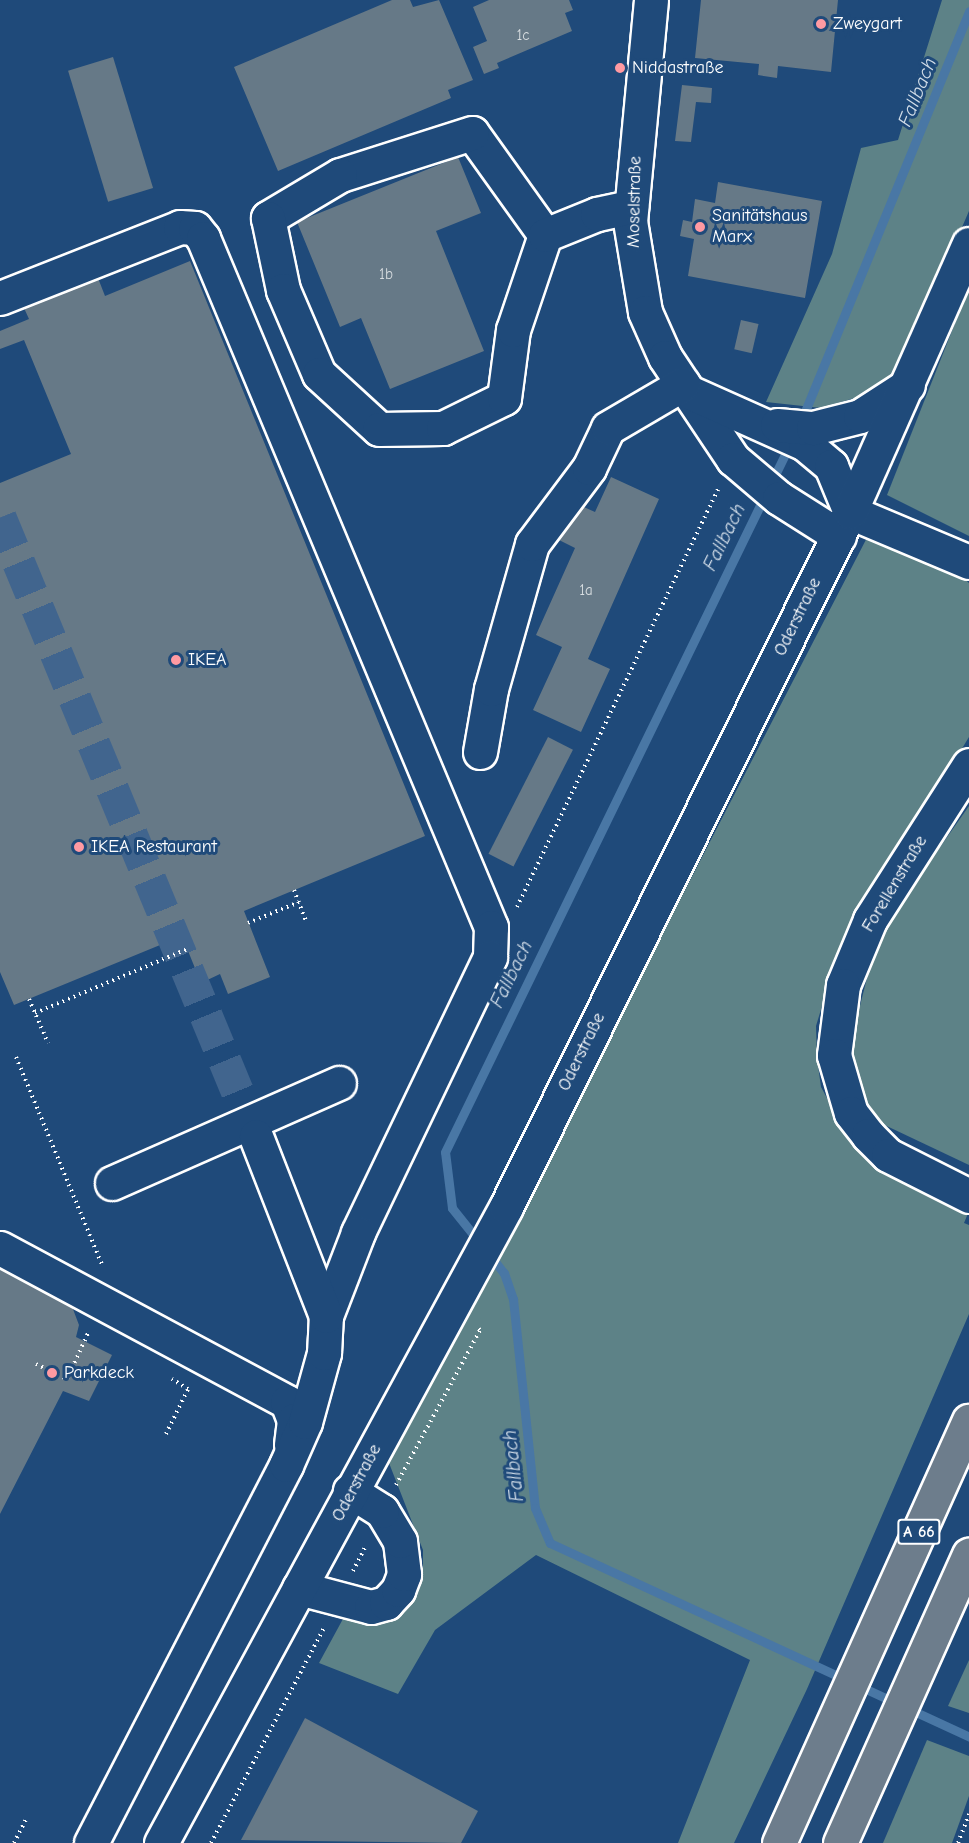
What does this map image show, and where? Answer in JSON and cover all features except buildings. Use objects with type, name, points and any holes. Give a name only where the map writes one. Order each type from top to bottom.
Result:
[{"type":"highway","name":"A 66","points":[[779,1843],[969,1421]]},
{"type":"highway","points":[[840,1843],[969,1555]]},
{"type":"street","name":"Moselstraße","points":[[651,0],[631,207],[635,266],[645,312],[686,388],[739,466],[779,498],[844,524]]},
{"type":"street","points":[[545,235],[472,133],[340,175],[268,218],[284,290],[319,374],[379,429],[443,428],[504,398],[513,330],[545,235],[597,214],[631,207]]},
{"type":"street","points":[[0,298],[180,227],[195,228],[203,238],[493,941],[326,1316],[315,1391],[286,1465],[91,1843]]},
{"type":"street","name":"Oderstraße","points":[[161,1843],[350,1491],[455,1305],[506,1207],[844,524],[969,244]]},
{"type":"street","points":[[480,752],[491,689],[532,544],[589,468],[608,428],[686,388],[766,424],[809,436],[860,416],[908,385]]},
{"type":"street","points":[[809,436],[831,466],[844,524],[969,562]]},
{"type":"street","name":"Forellenstraße","points":[[969,765],[870,920],[843,985],[834,1055],[851,1113],[868,1135],[888,1155],[969,1196]]},
{"type":"street","points":[[112,1183],[339,1083]]},
{"type":"street","points":[[256,1136],[326,1316]]},
{"type":"street","points":[[0,1248],[287,1402],[294,1420],[286,1465]]},
{"type":"street","points":[[299,1588],[372,1607],[386,1603],[398,1590],[404,1575],[400,1540],[382,1511],[350,1491]]},
{"type":"path","points":[[493,941],[513,920],[524,884],[739,466]]},
{"type":"path","points":[[294,890],[306,921]]},
{"type":"path","points":[[248,923],[299,902]]},
{"type":"path","points":[[36,1013],[187,949]]},
{"type":"path","points":[[29,999],[48,1043]]},
{"type":"path","points":[[16,1057],[110,1285],[67,1379],[36,1364]]},
{"type":"path","points":[[958,1843],[969,1814]]},
{"type":"path","points":[[14,1843],[27,1817]]},
{"type":"green space","points":[[942,0],[969,0],[969,211],[931,299],[901,364],[875,392],[821,408],[766,402],[832,254],[861,148],[898,140]]},
{"type":"green space","points":[[969,288],[969,536],[887,495]]},
{"type":"green space","points":[[872,528],[949,565],[969,583],[969,737],[839,950],[816,1026],[817,1058],[821,1087],[852,1144],[886,1175],[969,1211],[964,1223],[969,1225],[969,1314],[807,1689],[734,1843],[678,1843],[750,1660],[536,1555],[435,1630],[398,1694],[319,1663],[344,1617],[391,1621],[423,1579],[423,1550],[389,1463]]},
{"type":"green space","points":[[969,806],[969,1165],[874,1120],[855,1072],[851,1041],[878,935]]},
{"type":"green space","points":[[969,1660],[969,1713],[948,1706]]},
{"type":"green space","points":[[927,1740],[969,1756],[969,1796],[952,1843],[883,1843]]},
{"type":"waterway","name":"Fallbach","points":[[801,421],[969,11]]},
{"type":"waterway","name":"Fallbach","points":[[771,483],[790,444]]},
{"type":"waterway","name":"Fallbach","points":[[480,1243],[452,1208],[445,1152],[765,495]]},
{"type":"waterway","name":"Fallbach","points":[[489,1254],[504,1273],[513,1299],[535,1508],[550,1543],[969,1737]]},
{"type":"tunnel","points":[[0,517],[256,1136]]},
{"type":"place","name":"Zweygart","points":[[821,24]]},
{"type":"place","name":"Niddastraße","points":[[620,68]]},
{"type":"place","name":"Sanitätshaus Marx","points":[[700,227]]},
{"type":"place","name":"IKEA","points":[[176,660]]},
{"type":"place","name":"IKEA Restaurant","points":[[79,847]]},
{"type":"place","name":"Parkdeck","points":[[52,1373]]}]
